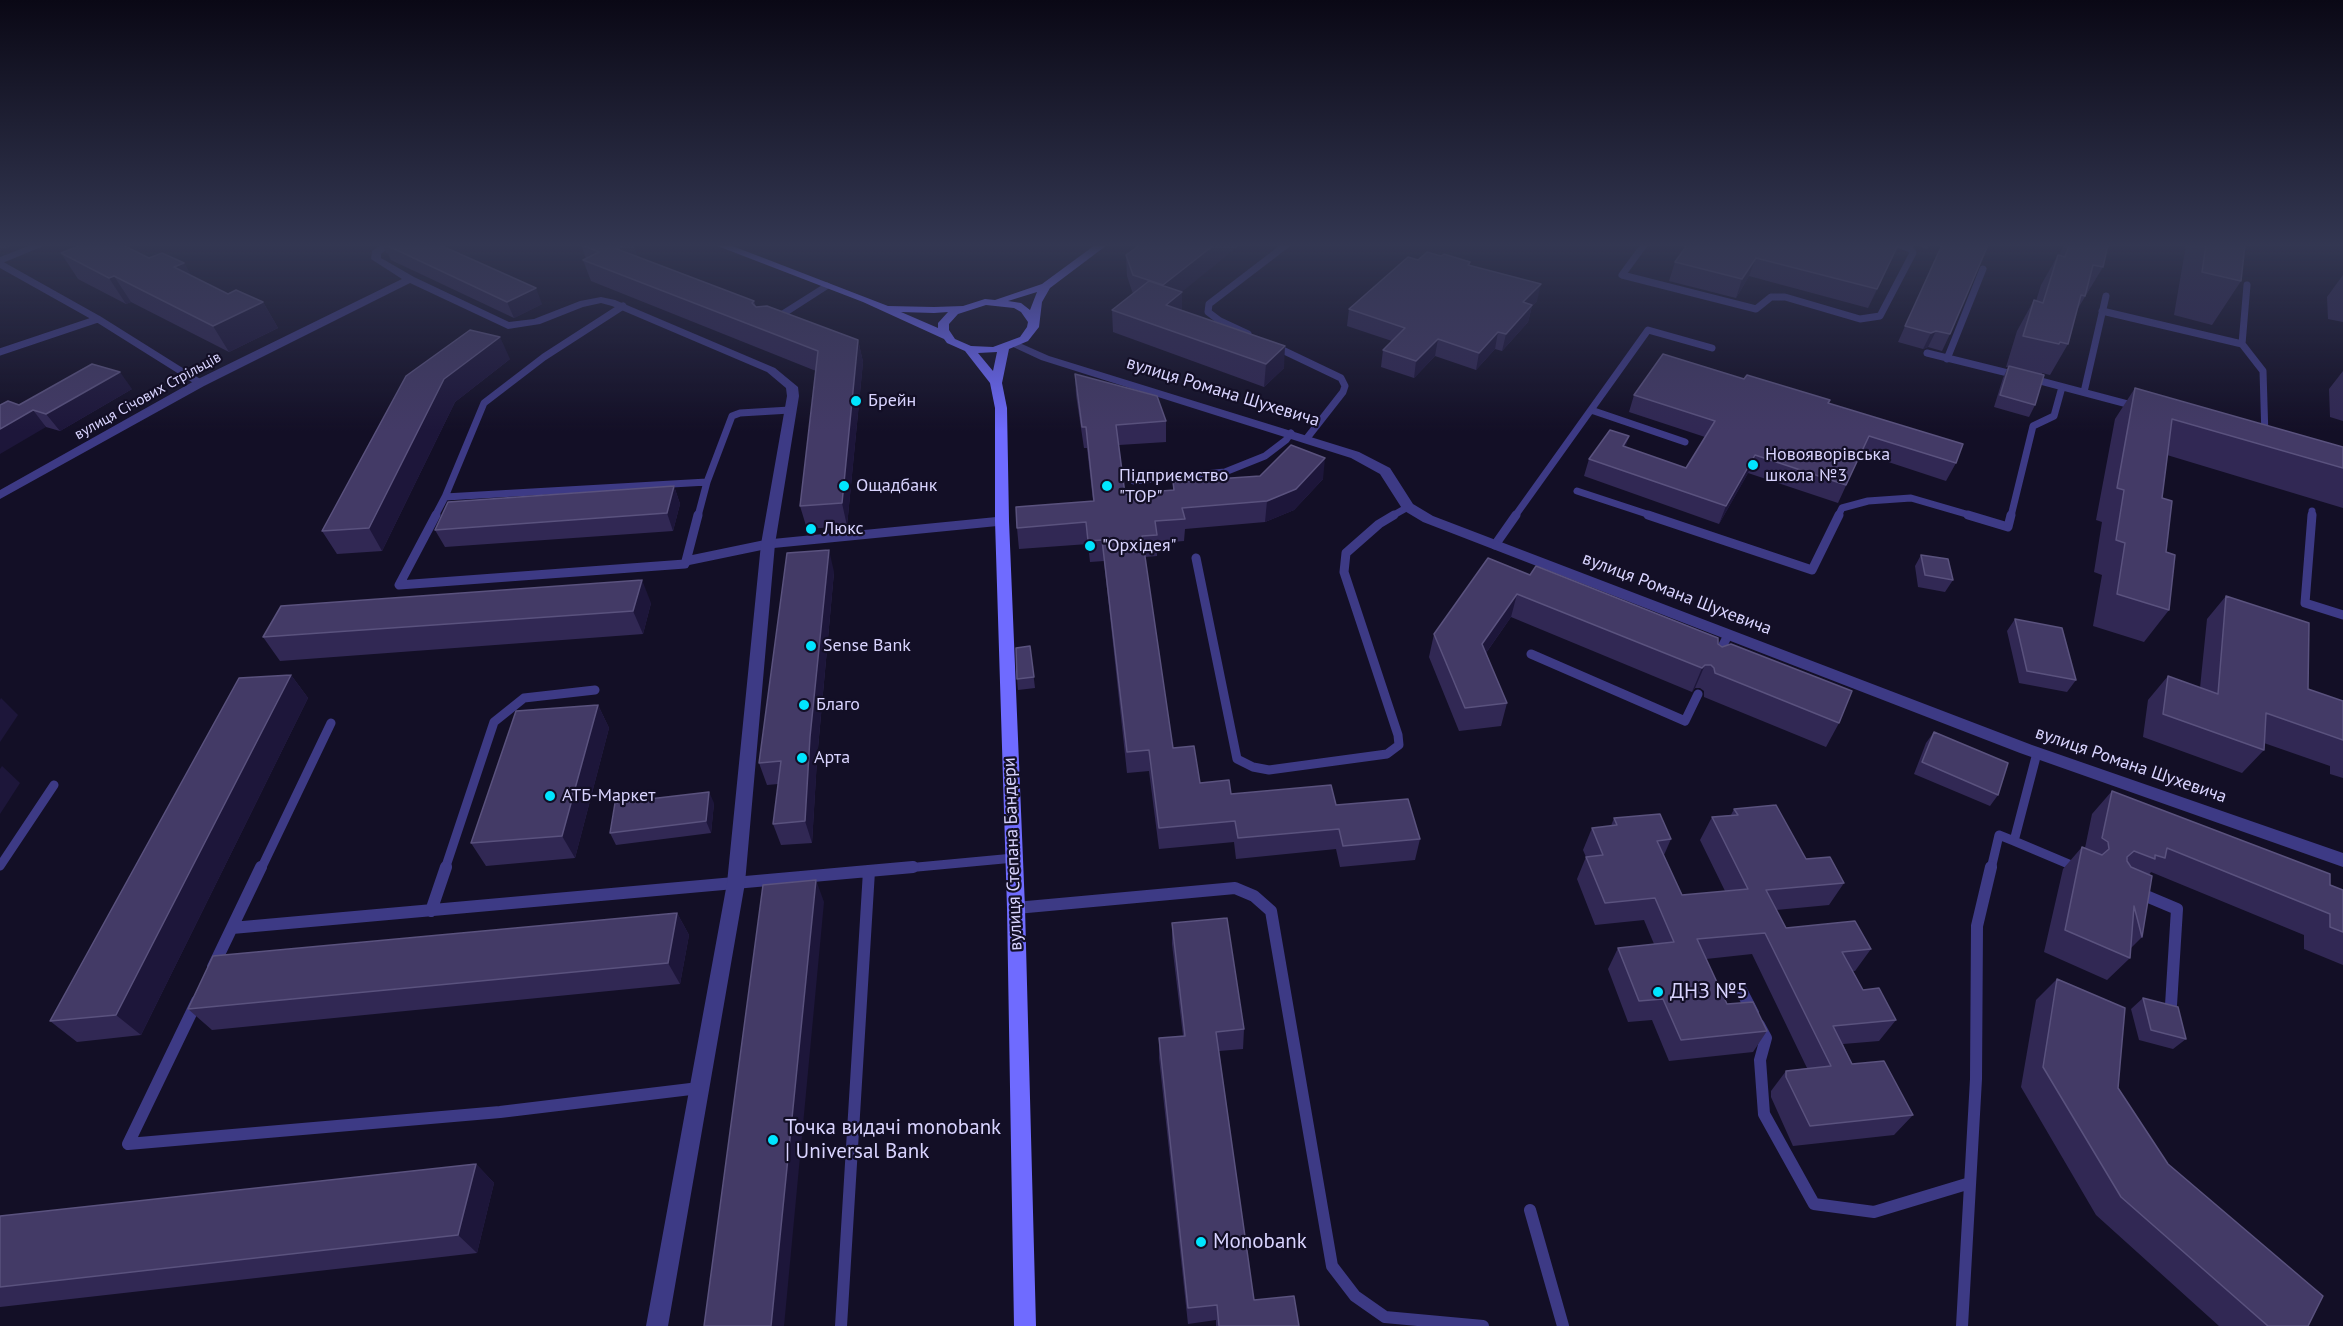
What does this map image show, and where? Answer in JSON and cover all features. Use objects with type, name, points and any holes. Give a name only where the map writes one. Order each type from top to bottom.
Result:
[{"type":"street","name":"вулиця Січових Стрільців","points":[[0,495],[200,383],[354,307]]},
{"type":"street","points":[[468,307],[508,326],[536,322],[573,307]]},
{"type":"street","points":[[625,307],[771,370],[792,387],[768,544],[736,883],[657,1326]]},
{"type":"street","points":[[766,325],[794,307]]},
{"type":"street","points":[[882,307],[969,349],[993,350],[1010,346],[1030,333],[1036,307]]},
{"type":"street","points":[[882,307],[934,310],[963,307]]},
{"type":"street","points":[[945,336],[944,323],[947,317],[963,307]]},
{"type":"street","points":[[1014,307],[1025,310],[1033,321]]},
{"type":"street","points":[[726,351],[741,341]]},
{"type":"street","name":"вулиця Степана Бандери","points":[[996,383],[1010,346]]},
{"type":"street","name":"вулиця Романа Шухевича","points":[[1010,346],[1355,455],[1384,471],[1408,507],[1428,519],[2037,753],[2343,860]]},
{"type":"street","name":"вулиця Степана Бандери","points":[[969,349],[996,383],[1001,408],[1002,521],[1016,908],[1025,1326]]},
{"type":"lane","points":[[77,307],[200,383]]},
{"type":"lane","points":[[622,307],[544,357],[484,403],[445,497],[399,585],[685,564],[686,561],[768,544],[1002,521]]},
{"type":"lane","points":[[1209,307],[1208,312],[1220,321],[1260,340]]},
{"type":"lane","points":[[1819,307],[1860,319],[1880,316],[1885,307]]},
{"type":"lane","points":[[1947,358],[1968,307]]},
{"type":"lane","points":[[2084,392],[2103,307]]},
{"type":"lane","points":[[2242,344],[2245,307]]},
{"type":"lane","points":[[2102,310],[2242,344],[2263,371],[2265,442]]},
{"type":"lane","points":[[0,352],[98,319]]},
{"type":"lane","points":[[1495,545],[1648,330],[1712,348]]},
{"type":"lane","points":[[1270,345],[1341,378],[1345,386],[1343,392],[1307,438]]},
{"type":"lane","points":[[1927,354],[2139,407]]},
{"type":"lane","points":[[1576,491],[1812,570],[1842,508],[1868,501],[1911,498],[2008,527],[2033,426],[2054,416],[2062,387]]},
{"type":"lane","points":[[686,561],[707,482],[732,416],[740,413],[790,410]]},
{"type":"lane","points":[[1591,410],[1685,442]]},
{"type":"lane","points":[[1134,481],[1225,471],[1265,456],[1286,440],[1291,433]]},
{"type":"lane","points":[[2253,439],[2276,445]]},
{"type":"lane","points":[[445,497],[707,482]]},
{"type":"lane","points":[[1196,558],[1237,759],[1253,767],[1269,770],[1387,754],[1399,745],[1398,735],[1344,572],[1346,553],[1379,524],[1408,507]]},
{"type":"lane","points":[[2312,511],[2305,603],[2343,615]]},
{"type":"lane","points":[[1713,664],[1728,635]]},
{"type":"lane","points":[[1531,654],[1685,721],[1698,694]]},
{"type":"lane","points":[[431,910],[494,722],[524,698],[596,690]]},
{"type":"lane","points":[[331,723],[128,1144],[500,1112],[699,1088]]},
{"type":"lane","points":[[2014,841],[2037,753]]},
{"type":"lane","points":[[0,866],[54,784]]},
{"type":"lane","points":[[1962,1326],[1976,1079],[1977,926],[1999,835],[2081,869]]},
{"type":"lane","points":[[232,928],[1014,858]]},
{"type":"lane","points":[[841,1326],[869,871]]},
{"type":"lane","points":[[2125,887],[2177,909],[2171,1005]]},
{"type":"lane","points":[[1016,908],[1235,888],[1254,896],[1271,911],[1332,1266],[1355,1296],[1385,1317],[1483,1326]]},
{"type":"lane","points":[[1740,988],[1766,1038],[1760,1060],[1764,1114],[1814,1204],[1874,1212],[1970,1184]]},
{"type":"lane","points":[[1530,1210],[1563,1326]]},
{"type":"building","points":[[175,307],[253,307],[213,326]]},
{"type":"building","points":[[704,307],[769,307],[858,340],[842,503],[800,506],[818,351]]},
{"type":"building","points":[[1116,307],[1171,307],[1285,346],[1266,364],[1112,310]]},
{"type":"building","points":[[1351,307],[1530,307],[1506,334],[1498,332],[1479,353],[1438,339],[1416,361],[1383,350],[1405,328],[1349,309]]},
{"type":"building","points":[[1914,307],[1962,307],[1950,334],[1936,331],[1931,333],[1905,326]]},
{"type":"building","points":[[2032,307],[2078,307],[2068,344],[2023,336]]},
{"type":"building","points":[[470,330],[500,337],[444,379],[369,528],[322,531],[406,376]]},
{"type":"building","points":[[1663,354],[1744,379],[1747,375],[1830,400],[1828,403],[1963,444],[1956,463],[1869,436],[1846,485],[1755,455],[1726,506],[1589,459],[1610,430],[1629,436],[1623,446],[1686,468],[1715,421],[1634,395]]},
{"type":"building","points":[[92,364],[120,372],[46,414],[33,410],[0,429],[0,405],[8,401],[19,405]]},
{"type":"building","points":[[2009,366],[2044,375],[2035,405],[2000,395]]},
{"type":"building","points":[[1075,374],[1157,396],[1166,421],[1116,425],[1125,494],[1174,490],[1173,482],[1260,476],[1291,445],[1325,458],[1296,489],[1267,501],[1182,508],[1185,519],[1155,521],[1157,535],[1142,536],[1173,748],[1194,746],[1200,783],[1229,780],[1231,794],[1331,785],[1336,805],[1408,799],[1420,839],[1343,846],[1339,829],[1238,838],[1235,821],[1159,828],[1149,750],[1127,752],[1102,540],[1088,541],[1086,522],[1017,528],[1016,507],[1094,501],[1086,427],[1082,427]]},
{"type":"building","points":[[2135,388],[2343,447],[2343,468],[2172,419],[2162,498],[2172,501],[2166,552],[2175,555],[2169,610],[2117,594],[2125,543],[2116,540],[2124,490],[2117,488]]},
{"type":"building","points":[[674,486],[667,513],[435,530],[448,502]]},
{"type":"building","points":[[829,550],[810,737],[805,821],[773,824],[781,761],[759,763],[787,553]]},
{"type":"building","points":[[1921,555],[1948,559],[1953,580],[1925,575]]},
{"type":"building","points":[[1488,558],[1530,575],[1536,566],[1718,638],[1718,644],[1722,647],[1731,644],[1852,691],[1839,723],[1715,673],[1711,665],[1705,665],[1702,668],[1517,594],[1482,644],[1507,703],[1465,708],[1434,634]]},
{"type":"building","points":[[642,580],[633,611],[263,637],[281,606]]},
{"type":"building","points":[[2226,596],[2309,623],[2308,689],[2343,701],[2343,740],[2266,713],[2264,750],[2163,714],[2168,676],[2218,694]]},
{"type":"building","points":[[2015,619],[2062,628],[2076,680],[2027,671]]},
{"type":"building","points":[[1030,646],[1034,677],[1017,679],[1016,648]]},
{"type":"building","points":[[291,675],[116,1015],[50,1021],[239,678]]},
{"type":"building","name":"АТБ-Маркет","points":[[598,705],[562,836],[471,843],[516,711]]},
{"type":"building","points":[[1934,732],[2008,763],[1998,795],[1922,762]]},
{"type":"building","points":[[2112,791],[2330,874],[2330,885],[2343,890],[2343,932],[2330,927],[2330,914],[2167,848],[2165,858],[2155,855],[2155,859],[2134,851],[2127,857],[2131,867],[2152,876],[2142,937],[2134,906],[2130,958],[2065,930],[2082,847],[2102,855],[2109,849],[2108,842],[2102,838]]},
{"type":"building","points":[[709,792],[706,821],[610,833],[615,803]]},
{"type":"building","points":[[1776,805],[1806,859],[1830,857],[1844,883],[1766,890],[1786,928],[1855,921],[1871,949],[1842,952],[1863,990],[1879,988],[1896,1020],[1833,1026],[1852,1064],[1884,1061],[1913,1115],[1810,1126],[1786,1077],[1786,1071],[1831,1066],[1765,933],[1697,939],[1727,1004],[1753,1002],[1767,1031],[1681,1040],[1663,999],[1639,1001],[1618,948],[1674,942],[1655,898],[1605,903],[1586,857],[1603,855],[1592,828],[1617,825],[1614,818],[1660,814],[1671,839],[1657,841],[1682,895],[1748,889],[1712,817],[1738,815],[1734,809]]},
{"type":"building","points":[[816,880],[771,1326],[704,1326],[763,885]]},
{"type":"building","points":[[677,913],[668,963],[188,1009],[213,956]]},
{"type":"building","points":[[1227,918],[1244,1029],[1216,1032],[1254,1300],[1294,1296],[1299,1326],[1219,1326],[1217,1305],[1188,1308],[1159,1038],[1185,1036],[1172,923]]},
{"type":"building","points":[[2057,979],[2125,1008],[2118,1088],[2168,1164],[2323,1296],[2308,1326],[2268,1326],[2121,1197],[2043,1067]]},
{"type":"building","points":[[2143,998],[2178,1007],[2186,1039],[2151,1030]]},
{"type":"building","points":[[476,1164],[458,1235],[0,1287],[0,1216]]},
{"type":"place","name":"Брейн","points":[[856,401]]},
{"type":"place","name":"Новояворівська школа №3","points":[[1753,465]]},
{"type":"place","name":"Ощадбанк","points":[[844,486]]},
{"type":"place","name":"Підприємство \"ТОР\"","points":[[1107,486]]},
{"type":"place","name":"Люкс","points":[[811,529]]},
{"type":"place","name":"\"Орхідея\"","points":[[1090,546]]},
{"type":"place","name":"Sense Bank","points":[[811,646]]},
{"type":"place","name":"Благо","points":[[804,705]]},
{"type":"place","name":"Арта","points":[[802,758]]},
{"type":"place","name":"АТБ-Маркет","points":[[550,796]]},
{"type":"place","name":"ДНЗ №5","points":[[1658,992]]},
{"type":"place","name":"Точка видачі monobank | Universal Bank","points":[[773,1140]]},
{"type":"place","name":"Monobank","points":[[1201,1242]]}]
